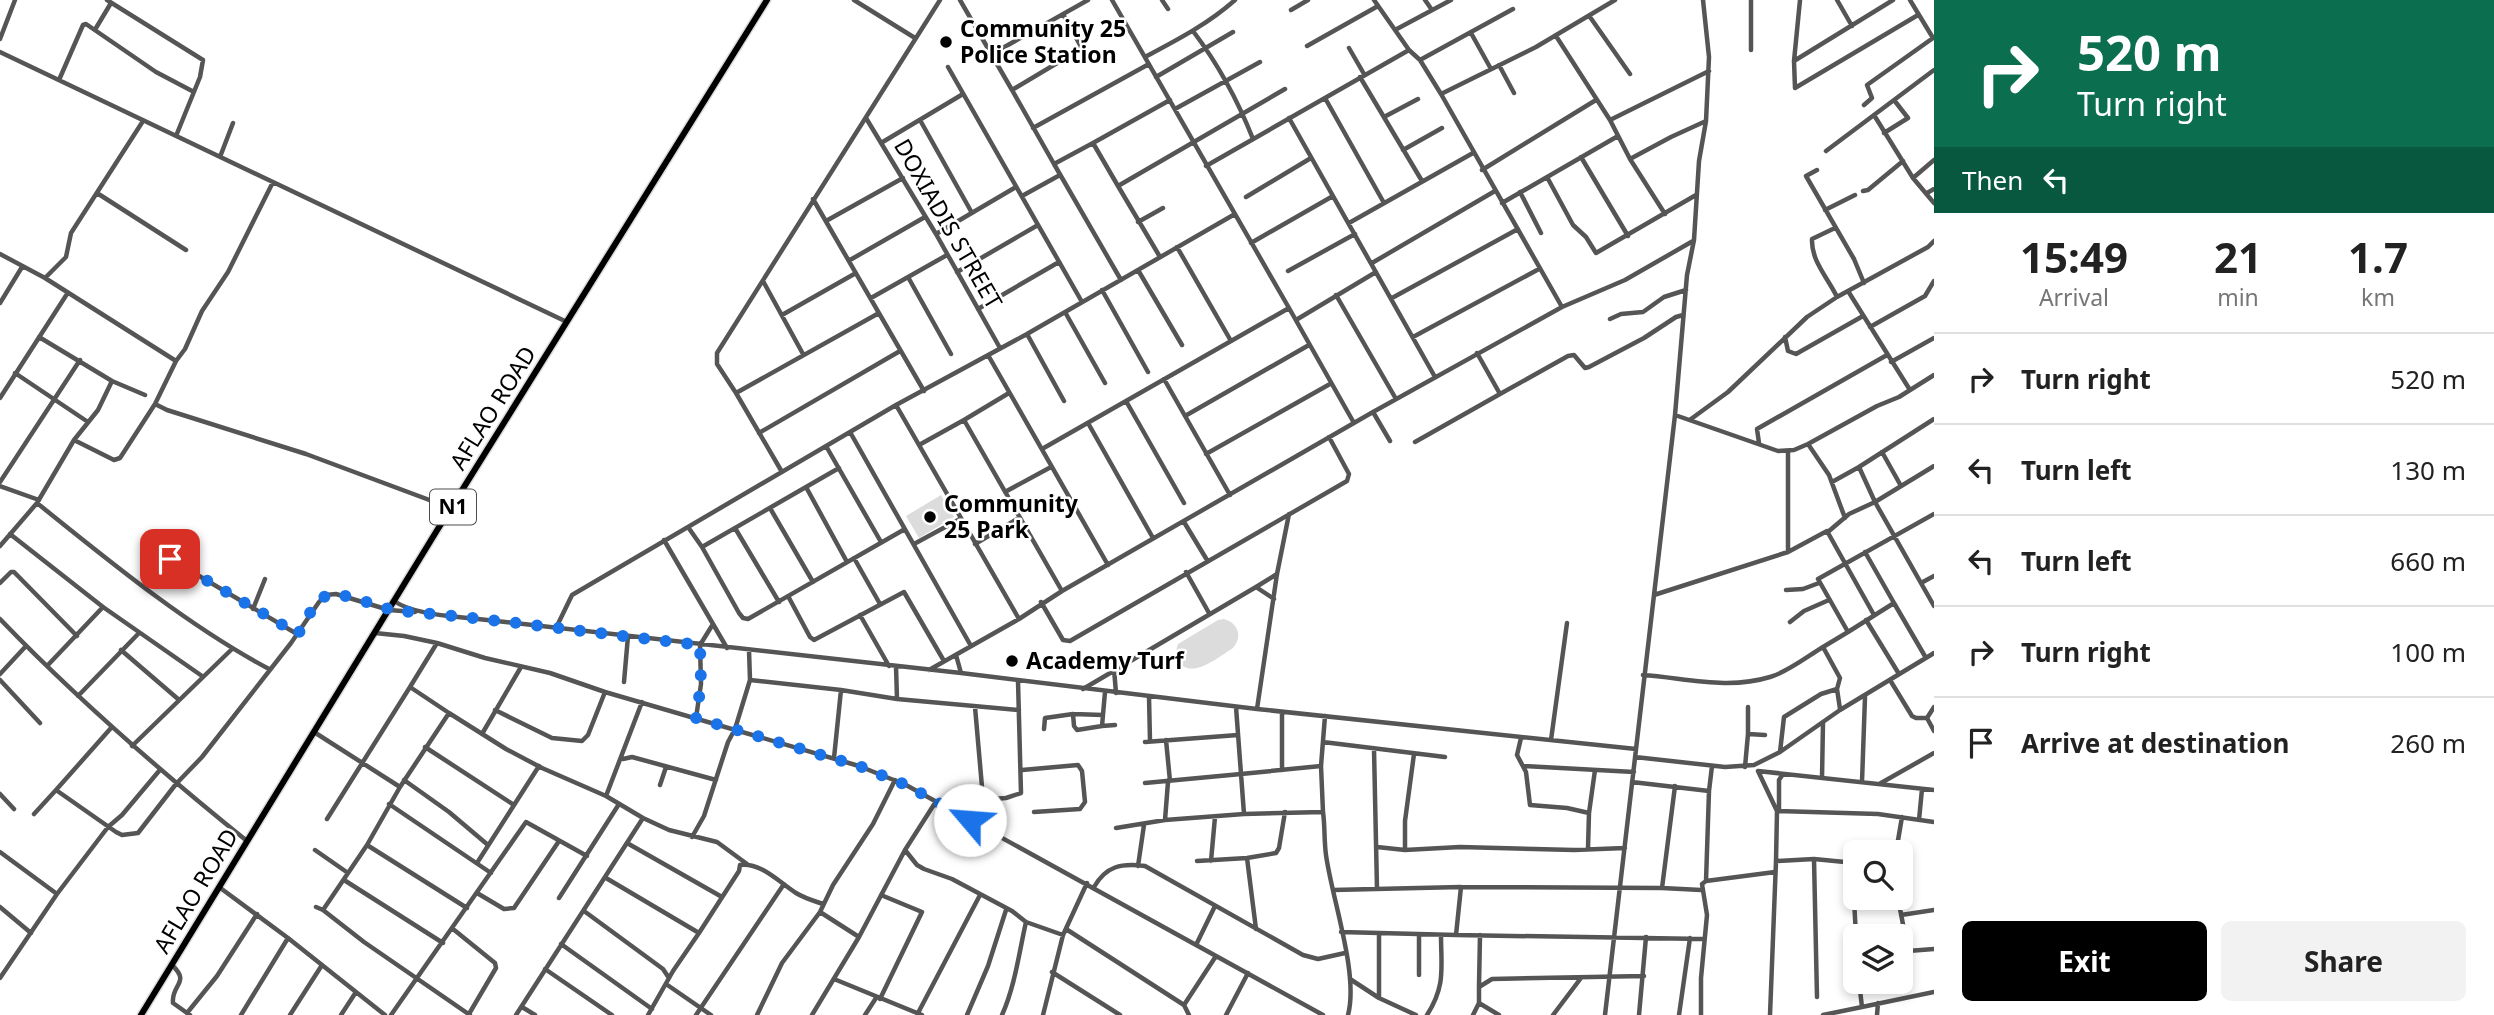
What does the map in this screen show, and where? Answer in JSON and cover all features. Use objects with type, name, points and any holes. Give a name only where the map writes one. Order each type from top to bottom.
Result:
[{"type":"highway","name":"AFLAO ROAD","points":[[141,1015],[313,731],[767,0]]},
{"type":"street","points":[[0,40],[15,0]]},
{"type":"street","points":[[854,0],[915,38]]},
{"type":"street","points":[[862,6],[866,0]]},
{"type":"street","points":[[782,472],[717,364],[716,356],[940,0]]},
{"type":"street","points":[[960,0],[1121,280]]},
{"type":"street","points":[[992,54],[1088,0]]},
{"type":"street","points":[[1112,0],[1354,423]]},
{"type":"street","points":[[1162,0],[1168,9]]},
{"type":"street","points":[[1145,57],[1193,31],[1235,0]]},
{"type":"street","points":[[1291,10],[1308,0]]},
{"type":"street","points":[[1374,0],[1409,50],[1420,60],[1441,94],[1562,307]]},
{"type":"street","points":[[1425,0],[1432,10]]},
{"type":"street","points":[[1395,30],[1451,0]]},
{"type":"street","points":[[1441,94],[1556,36],[1615,0]]},
{"type":"street","points":[[1605,1015],[1675,415],[1686,290],[1694,240],[1696,195],[1706,121],[1709,40],[1703,0]]},
{"type":"street","points":[[1751,0],[1751,50]]},
{"type":"street","points":[[1800,0],[1794,61],[1795,88],[1918,15]]},
{"type":"street","points":[[1837,0],[1852,26]]},
{"type":"street","points":[[1794,61],[1893,0]]},
{"type":"street","points":[[1864,105],[1872,99],[1867,85],[1933,39],[1910,0]]},
{"type":"street","points":[[96,28],[109,1],[202,60],[200,77],[176,136]]},
{"type":"street","points":[[1307,46],[1378,6]]},
{"type":"street","points":[[1420,60],[1513,9]]},
{"type":"street","points":[[1012,90],[1079,50],[1080,45],[1063,14]]},
{"type":"street","points":[[1590,17],[1630,74]]},
{"type":"street","points":[[59,80],[83,25],[96,28],[156,72],[194,92]]},
{"type":"street","points":[[1193,31],[1206,48],[1243,113],[1253,139]]},
{"type":"street","points":[[1156,76],[1233,32]]},
{"type":"street","points":[[1471,33],[1491,69]]},
{"type":"street","points":[[1556,36],[1610,120],[1630,159],[1665,214]]},
{"type":"street","points":[[1349,48],[1384,117],[1422,181]]},
{"type":"street","points":[[1206,166],[1409,50]]},
{"type":"street","points":[[0,52],[567,322]]},
{"type":"street","points":[[1175,109],[1260,62]]},
{"type":"street","points":[[1033,128],[1149,64]]},
{"type":"street","points":[[1499,65],[1514,93]]},
{"type":"street","points":[[948,67],[1082,302]]},
{"type":"street","points":[[1826,151],[1934,70]]},
{"type":"street","points":[[1610,120],[1709,71]]},
{"type":"street","points":[[1118,186],[1285,89]]},
{"type":"street","points":[[881,143],[963,94]]},
{"type":"street","points":[[1325,98],[1384,203]]},
{"type":"street","points":[[1384,117],[1418,99]]},
{"type":"street","points":[[1054,164],[1170,100]]},
{"type":"street","points":[[1482,170],[1596,100]]},
{"type":"street","points":[[1884,133],[1908,118],[1894,100]]},
{"type":"street","points":[[1874,115],[1913,177],[1934,202]]},
{"type":"street","name":"DOXIADIS STREET","points":[[866,118],[1000,348]]},
{"type":"street","points":[[1289,118],[1435,377]]},
{"type":"street","points":[[920,120],[972,213]]},
{"type":"street","points":[[45,278],[66,257],[71,233],[143,121]]},
{"type":"street","points":[[1630,159],[1671,136],[1706,121]]},
{"type":"street","points":[[220,157],[233,123]]},
{"type":"street","points":[[1403,150],[1442,128]]},
{"type":"street","points":[[1502,203],[1618,136]]},
{"type":"street","points":[[1093,143],[1160,257]]},
{"type":"street","points":[[1349,223],[1474,153]]},
{"type":"street","points":[[1581,157],[1628,236]]},
{"type":"street","points":[[1246,197],[1312,158]]},
{"type":"street","points":[[1913,177],[1934,160]]},
{"type":"street","points":[[1863,191],[1868,190],[1903,162]]},
{"type":"street","points":[[1817,170],[1806,176],[1864,283]]},
{"type":"street","points":[[1022,196],[1060,175]]},
{"type":"street","points":[[1547,177],[1573,225],[1597,253],[1696,195]]},
{"type":"street","points":[[826,221],[903,178]]},
{"type":"street","points":[[74,440],[118,460],[155,404],[202,311],[228,272],[273,182]]},
{"type":"street","points":[[936,234],[1016,187]]},
{"type":"street","points":[[1927,193],[1934,189]]},
{"type":"street","points":[[1372,264],[1495,191]]},
{"type":"street","points":[[1520,192],[1541,233]]},
{"type":"street","points":[[97,193],[186,250]]},
{"type":"street","points":[[1825,210],[1855,195]]},
{"type":"street","points":[[1251,243],[1333,196]]},
{"type":"street","points":[[813,200],[924,391]]},
{"type":"street","points":[[1138,222],[1163,208]]},
{"type":"street","points":[[556,628],[572,595],[896,405],[1027,334],[1235,214]]},
{"type":"street","points":[[850,260],[925,217]]},
{"type":"street","points":[[957,272],[1038,225]]},
{"type":"street","points":[[1835,228],[1812,239],[1812,253],[1837,297]]},
{"type":"street","points":[[1392,298],[1518,229]]},
{"type":"street","points":[[1289,271],[1354,234]]},
{"type":"street","points":[[928,670],[1019,618],[1041,602],[1477,353],[1562,307],[1625,281],[1694,240]]},
{"type":"street","points":[[1691,419],[1728,392],[1807,317],[1837,297],[1928,247],[1934,240]]},
{"type":"street","points":[[1177,247],[1231,341]]},
{"type":"street","points":[[0,254],[45,278],[176,361]]},
{"type":"street","points":[[871,298],[947,255]]},
{"type":"street","points":[[978,309],[1059,262]]},
{"type":"street","points":[[0,303],[22,267]]},
{"type":"street","points":[[1413,337],[1539,268]]},
{"type":"street","points":[[1138,270],[1182,345]]},
{"type":"street","points":[[1296,320],[1376,272]]},
{"type":"street","points":[[782,314],[856,273]]},
{"type":"street","points":[[908,277],[951,354]]},
{"type":"street","points":[[762,281],[803,354]]},
{"type":"street","points":[[1870,327],[1925,296],[1934,281]]},
{"type":"street","points":[[1102,290],[1149,372]]},
{"type":"street","points":[[1610,319],[1621,314],[1643,312],[1664,297],[1686,290]]},
{"type":"street","points":[[1848,291],[1910,390]]},
{"type":"street","points":[[0,398],[67,294]]},
{"type":"street","points":[[1336,295],[1396,399]]},
{"type":"street","points":[[1042,449],[1289,308]]},
{"type":"street","points":[[1065,312],[1105,383]]},
{"type":"street","points":[[736,393],[879,313]]},
{"type":"street","points":[[1415,442],[1572,355],[1585,368],[1590,368],[1676,317],[1684,315]]},
{"type":"street","points":[[1785,337],[1789,352],[1796,354],[1863,316]]},
{"type":"street","points":[[1027,334],[1065,401]]},
{"type":"street","points":[[39,337],[111,381],[145,395]]},
{"type":"street","points":[[1891,362],[1934,338]]},
{"type":"street","points":[[1185,416],[1309,345]]},
{"type":"street","points":[[759,433],[900,351]]},
{"type":"street","points":[[1477,353],[1500,394]]},
{"type":"street","points":[[988,355],[1108,565]]},
{"type":"street","points":[[1759,444],[1757,429],[1887,355]]},
{"type":"street","points":[[80,360],[45,410],[0,484],[38,502],[127,575],[232,649],[270,669]]},
{"type":"street","points":[[15,373],[88,422]]},
{"type":"street","points":[[1675,415],[1778,451],[1788,451],[1808,444],[1934,375]]},
{"type":"street","points":[[1164,379],[1230,495]]},
{"type":"street","points":[[0,545],[38,502],[74,440],[98,411],[111,381]]},
{"type":"street","points":[[1206,454],[1330,384]]},
{"type":"street","points":[[919,445],[1009,393]]},
{"type":"street","points":[[1126,401],[1184,503]]},
{"type":"street","points":[[155,404],[317,458],[452,508]]},
{"type":"street","points":[[896,405],[1019,618]]},
{"type":"street","points":[[1373,412],[1390,441]]},
{"type":"street","points":[[1832,482],[1934,419]]},
{"type":"street","points":[[964,420],[1062,590]]},
{"type":"street","points":[[1088,423],[1153,539]]},
{"type":"street","points":[[850,432],[971,646]]},
{"type":"street","points":[[1041,602],[1063,640],[1070,641],[1349,478],[1329,437]]},
{"type":"street","points":[[1808,444],[1832,482],[1845,518]]},
{"type":"street","points":[[826,446],[882,542]]},
{"type":"street","points":[[1788,451],[1788,552]]},
{"type":"street","points":[[1882,452],[1901,486]]},
{"type":"street","points":[[1654,596],[1788,552],[1829,531],[1849,514],[1875,502],[1934,466]]},
{"type":"street","points":[[1005,492],[1051,467]]},
{"type":"street","points":[[1859,467],[1875,502],[1934,606]]},
{"type":"street","points":[[702,547],[839,468]]},
{"type":"street","points":[[806,487],[847,562]]},
{"type":"street","points":[[770,508],[813,582]]},
{"type":"street","points":[[1257,709],[1289,513]]},
{"type":"street","points":[[1848,632],[1819,583],[1819,578],[1894,535],[1933,517]]},
{"type":"street","points":[[975,544],[1019,518]]},
{"type":"street","points":[[914,544],[960,519]]},
{"type":"street","points":[[1184,522],[1207,560]]},
{"type":"street","points":[[688,527],[743,618],[748,619],[905,529]]},
{"type":"street","points":[[735,528],[779,602]]},
{"type":"street","points":[[1829,531],[1874,615]]},
{"type":"street","points":[[10,534],[103,607],[202,676]]},
{"type":"street","points":[[664,540],[727,648]]},
{"type":"street","points":[[157,551],[298,634]]},
{"type":"street","points":[[1865,552],[1926,658]]},
{"type":"street","points":[[854,558],[880,604]]},
{"type":"street","points":[[0,583],[14,572],[77,635]]},
{"type":"street","points":[[1186,572],[1209,613]]},
{"type":"street","points":[[1083,689],[1277,574]]},
{"type":"street","points":[[1921,583],[1934,576]]},
{"type":"street","points":[[253,609],[265,579]]},
{"type":"street","points":[[1786,590],[1803,589],[1819,583]]},
{"type":"street","points":[[1256,587],[1273,600]]},
{"type":"street","points":[[788,596],[814,640],[901,592],[906,594],[944,661]]},
{"type":"street","points":[[56,790],[122,835],[138,833],[176,784],[202,757],[298,634],[319,602],[326,596],[336,594],[400,608],[556,628],[1236,707],[1636,750]]},
{"type":"street","points":[[1790,622],[1804,611],[1829,600]]},
{"type":"street","points":[[1643,675],[1715,683],[1753,681],[1777,675],[1894,603]]},
{"type":"street","points":[[391,605],[400,608]]},
{"type":"street","points":[[47,666],[103,607]]},
{"type":"street","points":[[564,615],[568,629]]},
{"type":"street","points":[[860,615],[889,666]]},
{"type":"street","points":[[0,619],[111,728],[159,771],[247,841]]},
{"type":"street","points":[[1866,620],[1899,674]]},
{"type":"street","points":[[1551,740],[1567,623]]},
{"type":"street","points":[[696,718],[701,684],[700,645],[713,624]]},
{"type":"street","points":[[78,696],[139,633]]},
{"type":"street","points":[[374,633],[438,643],[576,680],[605,692],[834,758],[895,780],[1087,883],[1323,1015]]},
{"type":"street","points":[[624,682],[628,636]]},
{"type":"street","points":[[327,819],[438,643]]},
{"type":"street","points":[[0,674],[26,646]]},
{"type":"street","points":[[1823,647],[1840,678],[1837,689],[1840,710]]},
{"type":"street","points":[[132,746],[232,649]]},
{"type":"street","points":[[121,650],[178,699]]},
{"type":"street","points":[[692,837],[704,816],[750,680],[749,650]]},
{"type":"street","points":[[1635,757],[1712,766],[1755,765],[1780,752],[1840,710],[1934,653]]},
{"type":"street","points":[[956,655],[961,673]]},
{"type":"street","points":[[896,666],[897,699]]},
{"type":"street","points":[[482,734],[521,667]]},
{"type":"street","points":[[1114,669],[1116,693]]},
{"type":"street","points":[[0,680],[40,723]]},
{"type":"street","points":[[750,680],[897,699],[1019,710]]},
{"type":"street","points":[[1890,680],[1912,716],[1927,718]]},
{"type":"street","points":[[979,800],[1020,795],[1022,771],[1018,681]]},
{"type":"street","points":[[410,687],[482,734],[538,766],[606,796],[643,818],[692,837],[717,842],[747,864],[798,894],[823,904]]},
{"type":"street","points":[[1780,752],[1784,718],[1821,694],[1837,689]]},
{"type":"street","points":[[834,758],[841,690]]},
{"type":"street","points":[[495,710],[552,738],[582,741],[589,735],[605,692]]},
{"type":"street","points":[[1102,726],[1105,692]]},
{"type":"street","points":[[1862,782],[1865,696]]},
{"type":"street","points":[[1150,697],[1148,742],[1238,735]]},
{"type":"street","points":[[606,796],[642,702]]},
{"type":"street","points":[[970,820],[979,800],[982,782],[975,707]]},
{"type":"street","points":[[1236,707],[1244,814]]},
{"type":"street","points":[[1745,767],[1748,707]]},
{"type":"street","points":[[1927,718],[1934,707]]},
{"type":"street","points":[[1282,712],[1282,770]]},
{"type":"street","points":[[323,910],[449,713]]},
{"type":"street","points":[[1044,729],[1045,718],[1073,714],[1103,715]]},
{"type":"street","points":[[1073,714],[1077,730],[1115,725]]},
{"type":"street","points":[[1325,716],[1321,766],[1326,855],[1350,979],[1351,1004],[1348,1015]]},
{"type":"street","points":[[1927,718],[1934,731]]},
{"type":"street","points":[[1822,778],[1823,722]]},
{"type":"street","points":[[34,814],[111,728]]},
{"type":"street","points":[[313,731],[400,787]]},
{"type":"street","points":[[1748,734],[1765,734]]},
{"type":"street","points":[[1521,738],[1517,755],[1523,766],[1530,805],[1589,813]]},
{"type":"street","points":[[1165,820],[1169,781],[1166,740]]},
{"type":"street","points":[[1323,742],[1445,757]]},
{"type":"street","points":[[425,747],[514,805]]},
{"type":"street","points":[[1374,748],[1377,889]]},
{"type":"street","points":[[625,750],[632,757]]},
{"type":"street","points":[[1881,783],[1934,753]]},
{"type":"street","points":[[1405,850],[1405,821],[1414,754]]},
{"type":"street","points":[[622,759],[632,757],[716,780]]},
{"type":"street","points":[[1022,771],[1078,765],[1082,771],[1084,806],[1080,809],[1034,812]]},
{"type":"street","points":[[1755,765],[1778,811]]},
{"type":"street","points":[[477,863],[538,766]]},
{"type":"street","points":[[660,785],[666,766]]},
{"type":"street","points":[[1145,783],[1321,766]]},
{"type":"street","points":[[1523,766],[1633,772]]},
{"type":"street","points":[[1706,881],[1712,766]]},
{"type":"street","points":[[1588,848],[1589,813],[1595,770]]},
{"type":"street","points":[[0,978],[57,894],[108,827],[122,815],[159,771]]},
{"type":"street","points":[[1758,771],[1934,790]]},
{"type":"street","points":[[1770,1015],[1779,780],[1783,774]]},
{"type":"street","points":[[404,780],[449,812],[488,845]]},
{"type":"street","points":[[757,1015],[782,963],[820,912],[873,824],[895,780]]},
{"type":"street","points":[[1632,782],[1709,791]]},
{"type":"street","points":[[1662,888],[1675,786]]},
{"type":"street","points":[[1919,820],[1922,789]]},
{"type":"street","points":[[0,794],[13,809]]},
{"type":"street","points":[[812,1015],[859,936],[905,850],[935,803]]},
{"type":"street","points":[[389,804],[491,873]]},
{"type":"street","points":[[559,898],[619,804]]},
{"type":"street","points":[[1778,811],[1878,814],[1934,822]]},
{"type":"street","points":[[1197,861],[1276,853],[1285,812]]},
{"type":"street","points":[[1116,828],[1165,820],[1324,812]]},
{"type":"street","points":[[1210,861],[1215,817]]},
{"type":"street","points":[[1898,840],[1902,817]]},
{"type":"street","points":[[516,1015],[643,818]]},
{"type":"street","points":[[391,1015],[526,822],[587,856]]},
{"type":"street","points":[[1138,866],[1144,825]]},
{"type":"street","points":[[477,893],[504,909],[514,908],[559,841]]},
{"type":"street","points":[[627,844],[722,897]]},
{"type":"street","points":[[367,845],[467,908]]},
{"type":"street","points":[[1377,847],[1405,850],[1460,847],[1574,850],[1625,848]]},
{"type":"street","points":[[314,850],[348,873]]},
{"type":"street","points":[[905,850],[917,865],[952,879],[1027,922],[1064,932],[1184,1006],[1189,1015]]},
{"type":"street","points":[[0,852],[57,894]]},
{"type":"street","points":[[648,1015],[673,971],[740,871],[737,856]]},
{"type":"street","points":[[1247,858],[1256,930]]},
{"type":"street","points":[[1776,861],[1814,859],[1843,862]]},
{"type":"street","points":[[1814,859],[1817,997]]},
{"type":"street","points":[[740,865],[747,864]]},
{"type":"street","points":[[1094,887],[1107,870],[1115,867],[1145,866],[1312,959],[1345,953]]},
{"type":"street","points":[[1701,1015],[1707,909],[1701,890],[1702,884],[1706,881],[1775,872]]},
{"type":"street","points":[[606,878],[699,933]]},
{"type":"street","points":[[344,880],[443,943]]},
{"type":"street","points":[[1043,1015],[1064,932],[1087,883]]},
{"type":"street","points":[[696,1015],[784,884]]},
{"type":"street","points":[[219,887],[385,1015]]},
{"type":"street","points":[[1333,890],[1461,887],[1701,890]]},
{"type":"street","points":[[1456,935],[1461,887]]},
{"type":"street","points":[[865,1015],[878,998],[922,912],[881,894]]},
{"type":"street","points":[[834,979],[911,1013],[920,1014],[980,895]]},
{"type":"street","points":[[1196,945],[1215,906]]},
{"type":"street","points":[[0,907],[31,933]]},
{"type":"street","points":[[316,907],[469,1015],[496,968],[495,963],[453,929]]},
{"type":"street","points":[[967,1015],[988,967],[1006,910]]},
{"type":"street","points":[[1900,910],[1908,951],[1934,949]]},
{"type":"street","points":[[1901,915],[1934,910]]},
{"type":"street","points":[[584,911],[663,969],[669,978]]},
{"type":"street","points":[[820,912],[859,936]]},
{"type":"street","points":[[171,964],[181,973],[172,997],[173,1003],[189,1014],[257,914]]},
{"type":"street","points":[[1002,1015],[1027,922]]},
{"type":"street","points":[[1341,932],[1704,939]]},
{"type":"street","points":[[1379,933],[1379,998]]},
{"type":"street","points":[[1419,934],[1419,975]]},
{"type":"street","points":[[1427,1015],[1438,996],[1441,984],[1441,934]]},
{"type":"street","points":[[1473,1015],[1479,1003],[1480,935]]},
{"type":"street","points":[[1639,1015],[1646,937]]},
{"type":"street","points":[[241,1015],[288,938]]},
{"type":"street","points":[[1679,1015],[1690,938]]},
{"type":"street","points":[[561,944],[652,1009]]},
{"type":"street","points":[[1184,1006],[1216,956]]},
{"type":"street","points":[[290,1015],[322,965]]},
{"type":"street","points":[[545,969],[612,1015]]},
{"type":"street","points":[[663,969],[673,971]]},
{"type":"street","points":[[1052,972],[1120,1015]]},
{"type":"street","points":[[1226,1015],[1248,973]]},
{"type":"street","points":[[1479,987],[1487,981],[1506,978],[1644,976]]},
{"type":"street","points":[[1553,1015],[1581,978]]},
{"type":"street","points":[[1350,979],[1379,998],[1416,1015]]},
{"type":"street","points":[[666,984],[711,1015]]},
{"type":"street","points":[[341,1015],[356,992]]},
{"type":"street","points":[[1823,1015],[1934,992]]},
{"type":"street","points":[[1860,994],[1862,1007]]},
{"type":"street","points":[[1479,1003],[1499,1015]]},
{"type":"street","points":[[1877,1015],[1878,1003]]},
{"type":"street","points":[[522,1007],[535,1015]]},
{"type":"shaded area","name":"Community 25 Park","points":[[941,495],[954,517],[919,538],[906,516]]},
{"type":"shaded area","points":[[1224,619],[1238,630],[1238,639],[1233,648],[1206,665],[1190,669],[1184,667],[1176,657],[1178,644]]},
{"type":"place","name":"Community 25 Police Station","points":[[946,42]]},
{"type":"place","name":"Community 25 Park","points":[[930,517]]},
{"type":"place","name":"Academy Turf","points":[[1012,661]]},
{"type":"route","points":[[170,559],[298,634],[319,602],[326,596],[336,594],[388,610],[444,614],[700,645],[701,684],[696,718],[859,766],[906,785],[970,820]]}]
